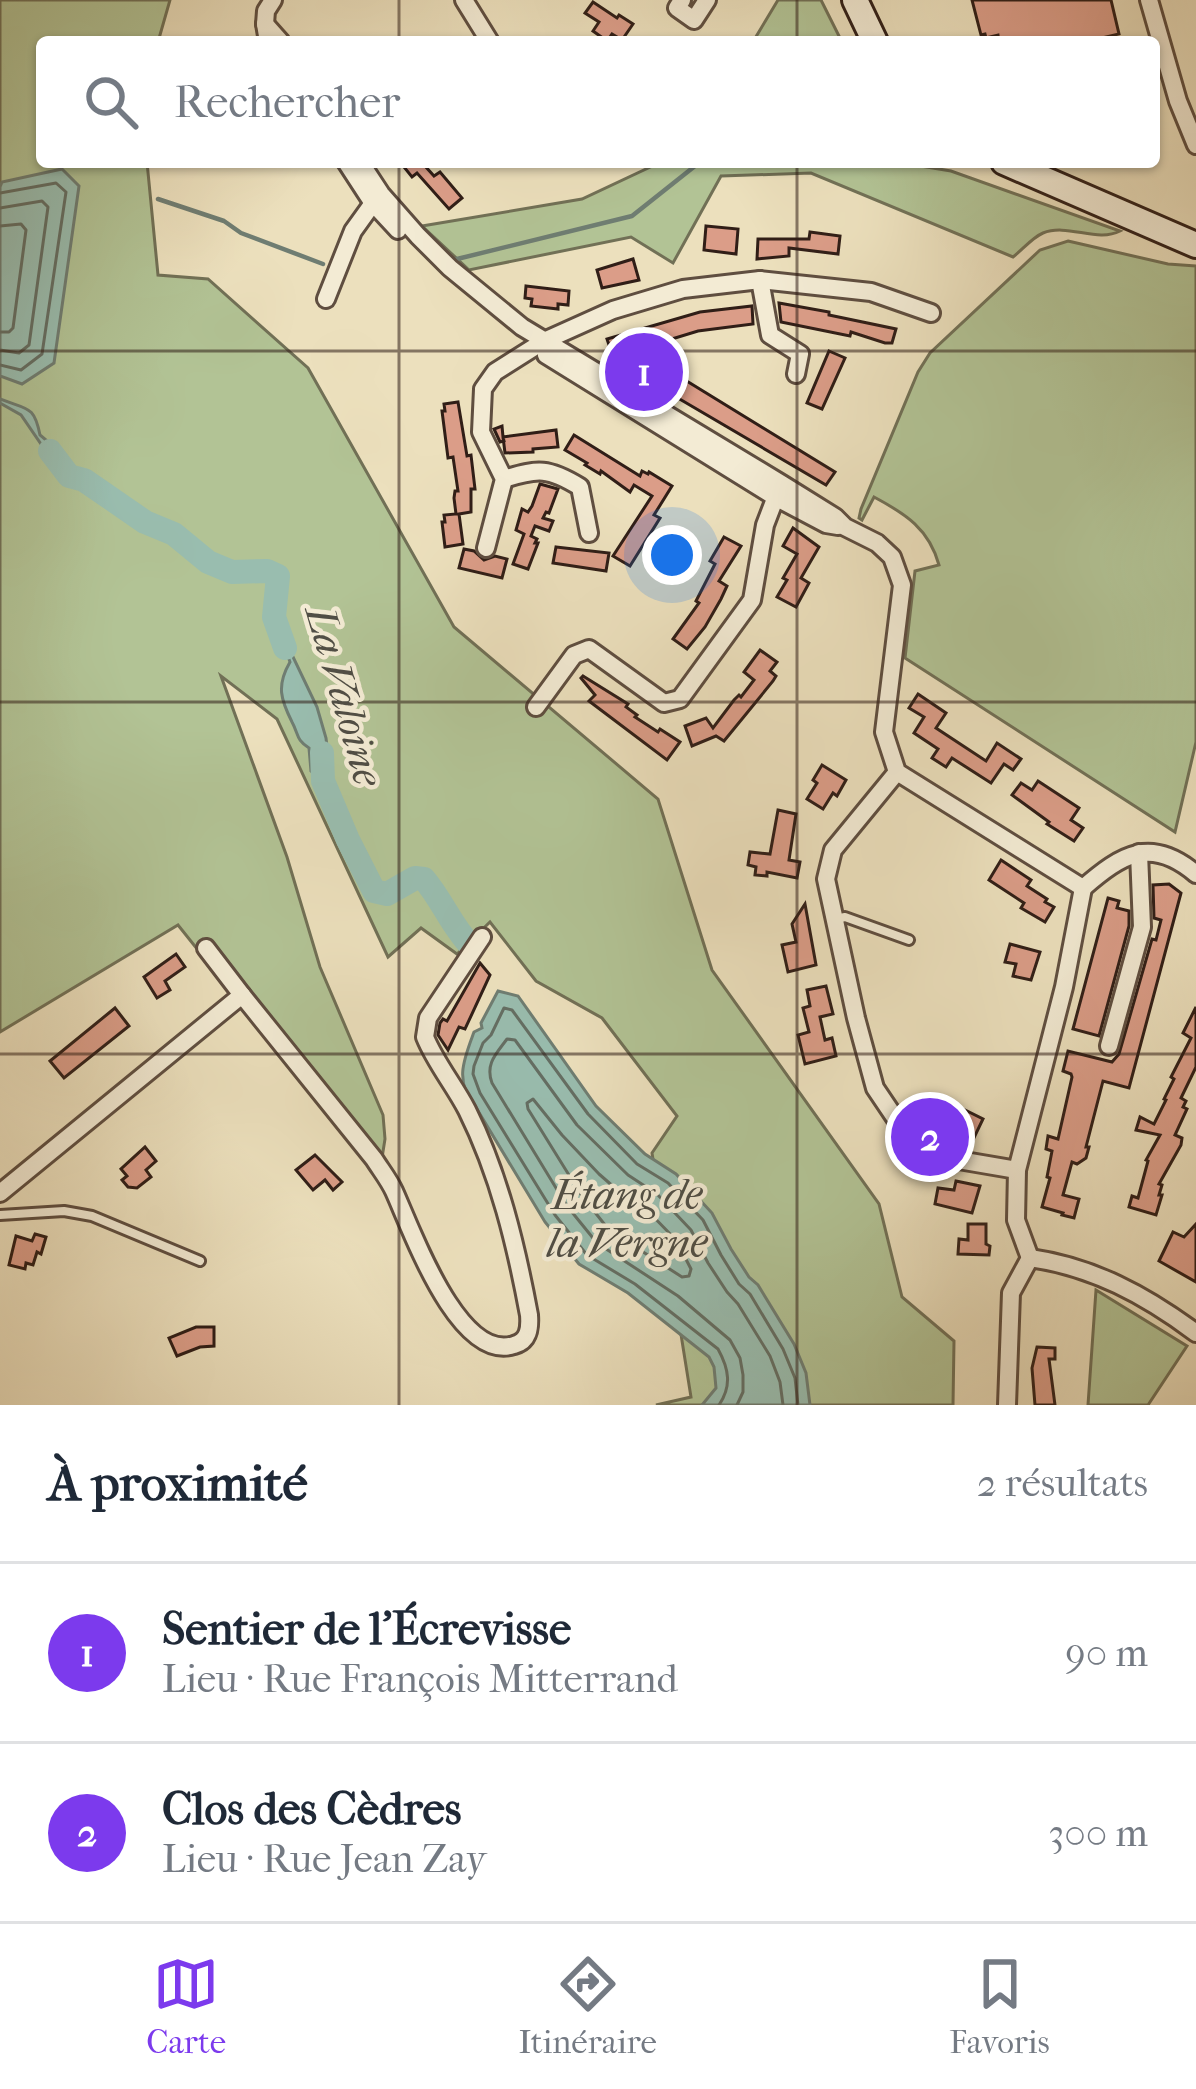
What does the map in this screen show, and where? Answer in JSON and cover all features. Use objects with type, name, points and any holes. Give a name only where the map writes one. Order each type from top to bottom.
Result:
[{"type":"main road","points":[[859,8],[872,36]]},
{"type":"main road","points":[[1018,168],[1196,245]]},
{"type":"street","points":[[267,33],[266,11],[273,0]]},
{"type":"street","points":[[464,0],[486,36]]},
{"type":"street","points":[[682,0],[677,8],[694,20],[707,0]]},
{"type":"street","points":[[1149,0],[1159,36]]},
{"type":"street","points":[[1160,38],[1196,145]]},
{"type":"street","points":[[351,168],[450,268],[539,345],[779,490],[826,524],[845,527],[877,543],[892,557],[902,585],[884,732],[897,772],[1083,888]]},
{"type":"street","points":[[363,168],[376,198]]},
{"type":"street","points":[[326,299],[353,231],[376,198]]},
{"type":"street","points":[[760,280],[770,335],[800,354],[796,374]]},
{"type":"street","points":[[486,548],[503,479],[481,432],[483,389],[495,372],[539,345],[613,310],[682,289],[760,280],[871,292],[931,313]]},
{"type":"street","points":[[503,479],[531,470],[556,472],[580,487],[589,533]]},
{"type":"street","points":[[536,707],[574,655],[589,649],[664,703],[680,699],[752,600],[765,525],[779,490]]},
{"type":"street","points":[[897,772],[833,850],[826,879],[875,1088],[910,1140],[941,1157],[1017,1170]]},
{"type":"street","points":[[1109,1046],[1142,927],[1139,853]]},
{"type":"street","points":[[1007,1405],[1012,1292],[1030,1258],[1016,1220],[1017,1170],[1064,987],[1083,888],[1109,865],[1139,853],[1180,860],[1196,874]]},
{"type":"street","points":[[206,948],[391,1184],[450,1308],[465,1325],[499,1346],[526,1338],[530,1315],[503,1203],[484,1148],[425,1036],[428,1018],[482,937]]},
{"type":"street","points":[[0,1193],[242,995]]},
{"type":"street","points":[[1030,1258],[1101,1275],[1196,1333]]},
{"type":"lane","points":[[835,919],[845,917],[909,940]]},
{"type":"lane","points":[[0,1215],[64,1210],[92,1216],[200,1261]]},
{"type":"shaded area","points":[[0,0],[170,0],[160,36],[36,36],[36,168],[148,168],[158,275],[208,279],[308,368],[454,627],[658,799],[712,970],[879,1204],[902,1297],[954,1341],[953,1405],[656,1405],[691,1397],[652,1153],[677,1116],[602,1018],[536,981],[490,922],[457,954],[421,928],[388,957],[277,719],[221,676],[287,857],[320,967],[383,1115],[379,1177],[178,925],[0,1032]]},
{"type":"shaded area","points":[[778,0],[821,0],[839,36],[756,36]]},
{"type":"shaded area","points":[[648,168],[933,168],[1120,231],[1043,233],[1013,257],[811,173],[721,176],[673,263],[631,237],[469,270],[422,226],[582,199]]},
{"type":"shaded area","points":[[1068,241],[1196,266],[1196,742],[1175,832],[905,658],[915,571],[939,565],[935,552],[906,516],[874,497],[862,520],[859,518],[930,353],[1040,250]]},
{"type":"shaded area","points":[[1096,1290],[1187,1346],[1148,1405],[1088,1405]]},
{"type":"water","points":[[62,169],[79,186],[54,363],[22,384],[0,376],[0,187],[2,182]]},
{"type":"water","points":[[0,399],[32,413],[60,464],[81,471],[128,508],[176,532],[214,562],[241,571],[266,567],[278,576],[285,599],[283,636],[317,707],[331,782],[376,888],[382,890],[416,874],[424,877],[439,892],[454,923],[473,942],[470,945],[457,929],[424,879],[415,878],[387,894],[374,891],[348,840],[334,793],[311,771],[309,748],[300,740],[283,700],[283,678],[290,662],[274,617],[277,580],[267,571],[232,572],[208,562],[174,534],[145,522],[84,480],[69,476],[21,415]]},
{"type":"water","name":"Étang de la Vergne","points":[[498,991],[518,996],[596,1106],[645,1154],[676,1174],[712,1213],[794,1344],[806,1373],[810,1405],[702,1405],[716,1388],[709,1357],[628,1293],[579,1264],[545,1222],[469,1097],[463,1079],[474,1032],[482,1028]]},
{"type":"building","points":[[972,0],[1111,0],[1119,34],[1110,36],[981,35]]},
{"type":"building","points":[[593,2],[633,24],[625,36],[600,36],[593,31],[599,22],[585,13]]},
{"type":"building","points":[[405,168],[427,168],[434,176],[440,172],[462,198],[449,209],[417,173],[412,177]]},
{"type":"building","points":[[706,226],[738,229],[736,254],[704,250]]},
{"type":"building","points":[[810,232],[840,236],[838,254],[789,248],[789,256],[757,259],[758,239],[809,239]]},
{"type":"building","points":[[633,259],[639,280],[602,288],[597,270]]},
{"type":"building","points":[[526,286],[569,291],[568,305],[558,304],[558,309],[531,306],[532,299],[525,298]]},
{"type":"building","points":[[779,303],[896,329],[892,343],[781,322]]},
{"type":"building","points":[[752,306],[753,324],[698,331],[613,357],[607,339],[700,312]]},
{"type":"building","points":[[829,351],[845,358],[822,409],[807,403]]},
{"type":"building","points":[[659,364],[835,472],[826,485],[671,394],[651,379]]},
{"type":"building","points":[[458,402],[475,489],[471,489],[471,512],[459,514],[463,544],[445,547],[442,522],[444,515],[456,514],[458,491],[442,411],[444,404]]},
{"type":"building","points":[[502,426],[503,437],[556,430],[558,447],[505,453],[504,441],[500,442],[494,429]]},
{"type":"building","points":[[574,435],[640,476],[642,471],[649,472],[672,486],[654,515],[660,518],[630,566],[613,556],[652,496],[634,485],[630,492],[565,450]]},
{"type":"building","points":[[540,484],[558,489],[543,518],[553,521],[549,531],[535,526],[531,536],[538,543],[528,569],[513,564],[524,534],[516,530],[522,509],[528,512]]},
{"type":"building","points":[[793,528],[819,547],[801,578],[809,583],[796,607],[777,597],[797,554],[783,546]]},
{"type":"building","points":[[724,537],[741,546],[719,581],[727,586],[721,599],[687,649],[673,639],[699,603],[715,564],[710,561]]},
{"type":"building","points":[[556,547],[609,553],[606,571],[553,563]]},
{"type":"building","points":[[464,549],[484,560],[507,559],[502,578],[459,568]]},
{"type":"building","points":[[760,650],[777,662],[770,671],[776,676],[773,681],[724,741],[716,736],[692,746],[685,726],[706,718],[713,728],[754,680],[744,672]]},
{"type":"building","points":[[583,676],[628,704],[635,717],[680,742],[667,760],[589,701],[595,695]]},
{"type":"building","points":[[918,694],[946,713],[936,728],[986,761],[997,743],[1021,759],[1013,770],[1004,764],[991,783],[952,758],[946,767],[932,758],[938,749],[914,733],[924,717],[909,708]]},
{"type":"building","points":[[822,765],[846,780],[823,809],[807,799]]},
{"type":"building","points":[[1038,781],[1079,808],[1071,820],[1083,828],[1074,841],[1012,795],[1021,783],[1032,790]]},
{"type":"building","points":[[778,810],[796,814],[789,860],[800,862],[797,878],[767,872],[767,876],[755,875],[756,867],[748,865],[750,852],[770,854]]},
{"type":"building","points":[[1001,860],[1031,880],[1027,886],[1054,907],[1045,922],[989,880]]},
{"type":"building","points":[[1169,884],[1181,893],[1129,1088],[1103,1081],[1086,1158],[1072,1162],[1063,1195],[1079,1199],[1074,1218],[1062,1215],[1042,1207],[1050,1178],[1048,1136],[1058,1139],[1072,1077],[1063,1071],[1068,1051],[1112,1062],[1119,1054],[1161,920],[1154,918],[1153,885]]},
{"type":"building","points":[[1108,898],[1119,901],[1117,908],[1129,911],[1129,926],[1099,1036],[1073,1029]]},
{"type":"building","points":[[805,904],[816,965],[788,972],[782,945],[796,942],[792,924]]},
{"type":"building","points":[[1010,944],[1040,952],[1031,980],[1013,976],[1016,964],[1005,962]]},
{"type":"building","points":[[176,954],[185,967],[165,981],[170,990],[157,998],[144,977]]},
{"type":"building","points":[[480,963],[490,975],[465,1029],[459,1027],[448,1050],[438,1035],[440,1023],[447,1021]]},
{"type":"building","points":[[826,986],[833,1014],[820,1017],[825,1040],[832,1038],[836,1056],[805,1064],[798,1035],[809,1032],[803,1008],[810,1006],[807,990]]},
{"type":"building","points":[[1196,1007],[1196,1067],[1181,1098],[1187,1109],[1175,1135],[1182,1138],[1181,1145],[1159,1184],[1162,1195],[1156,1215],[1129,1207],[1132,1196],[1138,1198],[1146,1160],[1160,1135],[1136,1130],[1140,1117],[1154,1124],[1166,1100],[1171,1077],[1191,1038],[1183,1033]]},
{"type":"building","points":[[115,1008],[129,1026],[64,1078],[50,1061]]},
{"type":"building","points":[[957,1106],[983,1119],[971,1144],[944,1131]]},
{"type":"building","points":[[145,1147],[156,1161],[146,1170],[151,1177],[137,1188],[128,1187],[121,1169]]},
{"type":"building","points":[[315,1155],[342,1182],[333,1190],[325,1180],[313,1190],[296,1170]]},
{"type":"building","points":[[956,1181],[980,1186],[972,1213],[935,1204],[938,1188],[954,1190]]},
{"type":"building","points":[[968,1224],[986,1224],[989,1255],[958,1254],[959,1239],[968,1240]]},
{"type":"building","points":[[1196,1224],[1196,1282],[1159,1261],[1173,1232],[1184,1237]]},
{"type":"building","points":[[35,1234],[46,1237],[33,1265],[26,1263],[25,1269],[9,1265],[16,1236],[32,1241]]},
{"type":"building","points":[[196,1327],[214,1327],[214,1346],[177,1356],[169,1338]]},
{"type":"building","points":[[1037,1347],[1055,1348],[1055,1359],[1049,1359],[1055,1405],[1035,1405],[1032,1368]]},
{"type":"waterway","points":[[457,259],[632,216],[692,168]]},
{"type":"waterway","points":[[158,199],[224,221],[241,233],[323,264]]},
{"type":"waterway","name":"La Valoine","points":[[50,451],[69,476],[84,480],[145,522],[174,534],[208,562],[232,572],[267,571],[278,576],[274,617],[285,648]]},
{"type":"waterway","name":"La Valoine","points":[[322,753],[323,781],[374,891],[387,894],[415,878],[424,879],[470,945]]},
{"type":"place","name":"Sentier de l'Écrevisse","points":[[644,372]]},
{"type":"place","name":"Clos des Cèdres","points":[[930,1137]]}]
